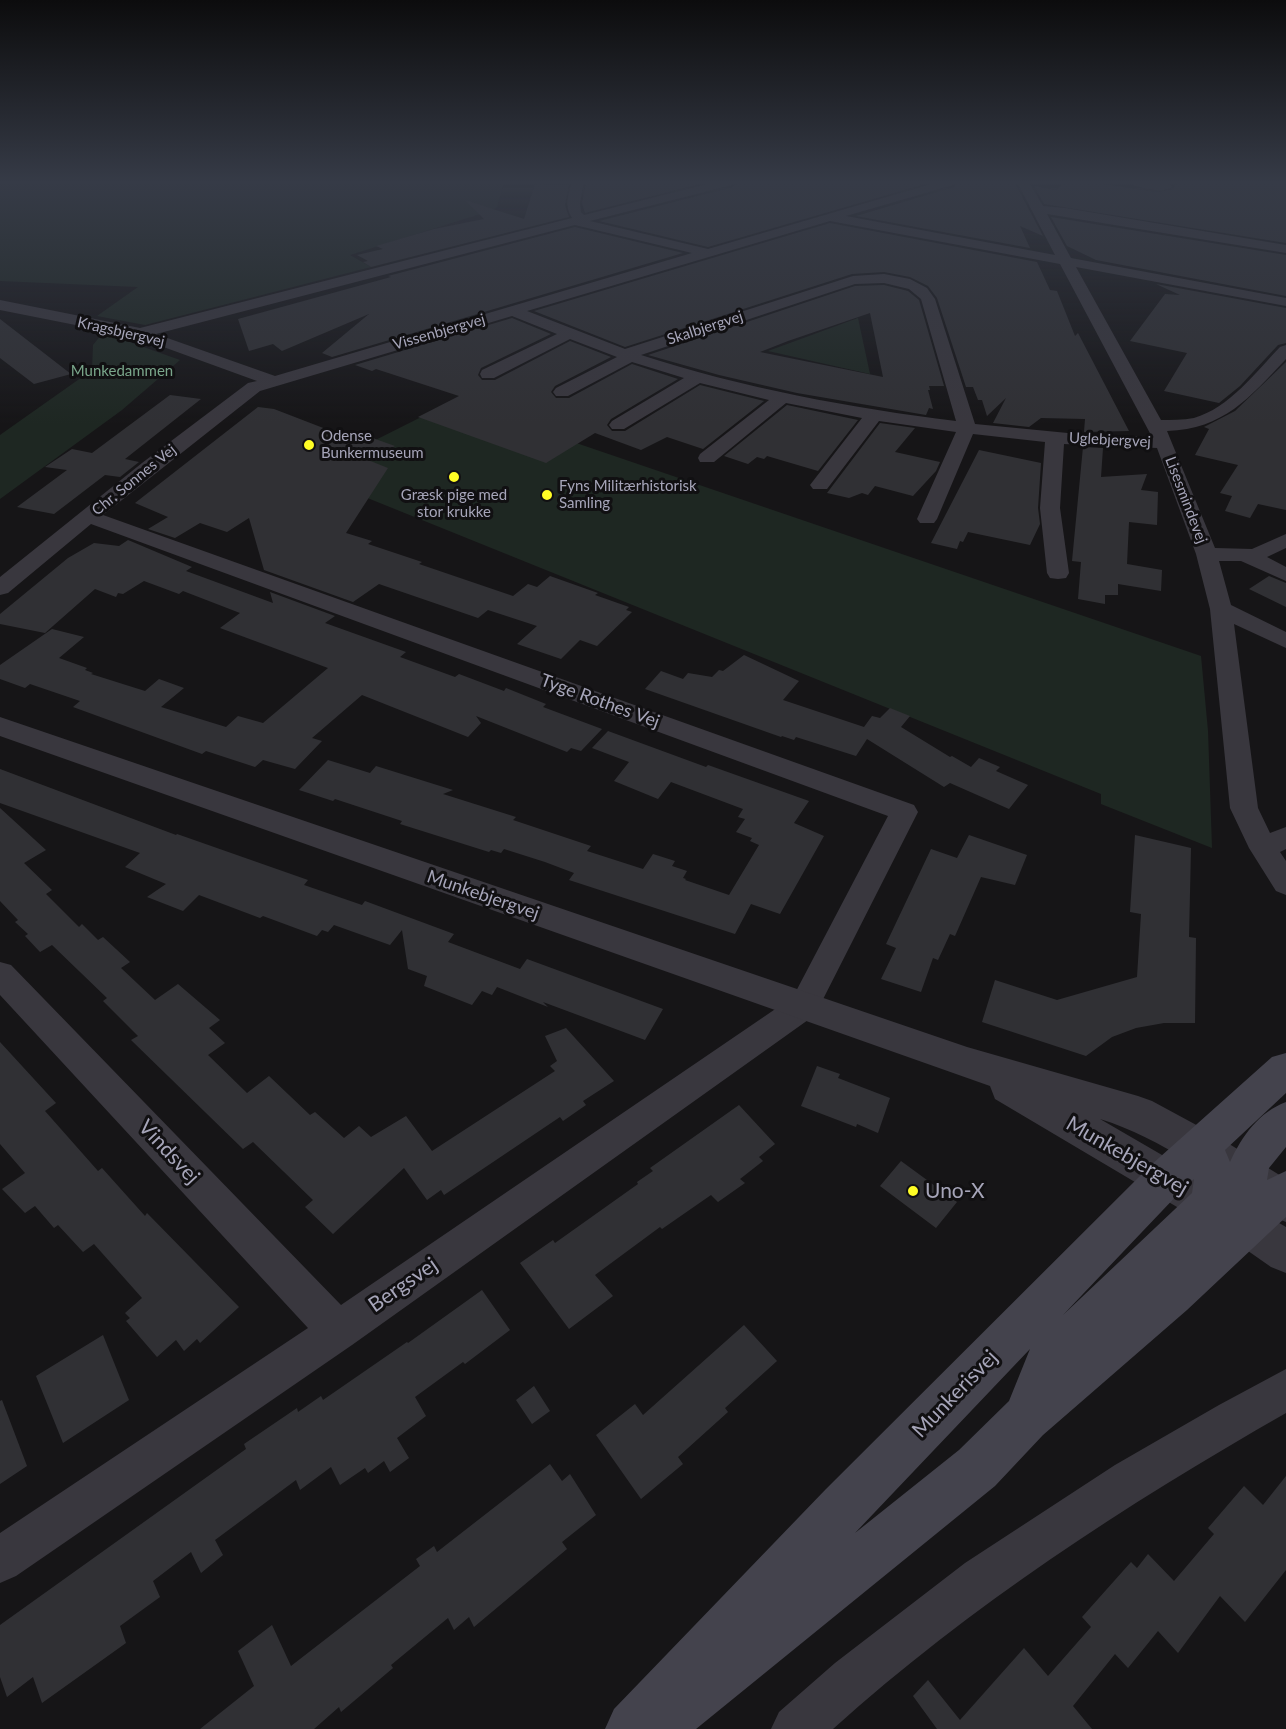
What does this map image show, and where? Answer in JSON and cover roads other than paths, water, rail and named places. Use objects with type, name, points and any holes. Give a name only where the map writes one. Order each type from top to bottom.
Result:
[{"type":"main road","name":"Munkerisvej","points":[[634,1729],[844,1507],[1182,1163],[1286,1069]]},
{"type":"main road","points":[[1244,1175],[1254,1152],[1286,1120]]},
{"type":"main road","points":[[652,1729],[977,1468],[1026,1418],[1171,1294],[1261,1204],[1217,1186],[1208,1158],[1182,1163]]},
{"type":"street","points":[[140,333],[413,263]]},
{"type":"street","name":"Vissenbjergvej","points":[[274,381],[673,263]]},
{"type":"street","name":"Lisesmindevej","points":[[1067,263],[1164,443],[1207,554],[1221,609],[1245,808],[1274,842],[1286,884]]},
{"type":"street","points":[[1071,263],[1286,302]]},
{"type":"street","name":"Skalbjergvej","points":[[627,356],[853,280],[886,279],[902,282],[916,286],[925,292],[967,429]]},
{"type":"street","name":"Kragsbjergvej","points":[[0,305],[140,333],[274,381]]},
{"type":"street","name":"Uglebjergvej","points":[[511,310],[627,356],[782,398],[967,429],[1164,443]]},
{"type":"street","points":[[488,374],[569,334]]},
{"type":"street","points":[[1155,426],[1186,425],[1215,415],[1244,392],[1286,350]]},
{"type":"street","points":[[562,392],[627,356]]},
{"type":"street","points":[[618,425],[698,377]]},
{"type":"street","name":"Chr. Sonnes Vej","points":[[0,588],[254,387],[274,381]]},
{"type":"street","points":[[708,458],[782,398]]},
{"type":"street","points":[[819,484],[874,415]]},
{"type":"street","points":[[927,519],[967,429]]},
{"type":"street","name":"Uglebjergvej","points":[[1055,437],[1050,508],[1058,573]]},
{"type":"street","name":"Tyge Rothes Vej","points":[[90,516],[904,812],[804,1006]]},
{"type":"street","points":[[1207,554],[1247,556],[1262,553],[1286,540]]},
{"type":"street","points":[[1247,556],[1286,575]]},
{"type":"street","points":[[1221,609],[1286,641]]},
{"type":"street","name":"Munkebjergvej","points":[[0,726],[967,1062],[1182,1163],[1244,1175],[1286,1252]]},
{"type":"street","name":"Vindsvej","points":[[0,974],[338,1331]]},
{"type":"street","name":"Bergsvej","points":[[0,1560],[338,1331],[804,1006]]},
{"type":"street","points":[[796,1729],[885,1651],[1047,1533],[1191,1443],[1286,1390]]},
{"type":"place","name":"Odense Bunkermuseum","points":[[309,445]]},
{"type":"place","name":"Græsk pige med stor krukke","points":[[454,477]]},
{"type":"place","name":"Fyns Militærhistorisk Samling","points":[[547,495]]},
{"type":"place","name":"Uno-X","points":[[913,1191]]},
{"type":"park label","name":"Munkedammen","points":[[122,371]]}]
